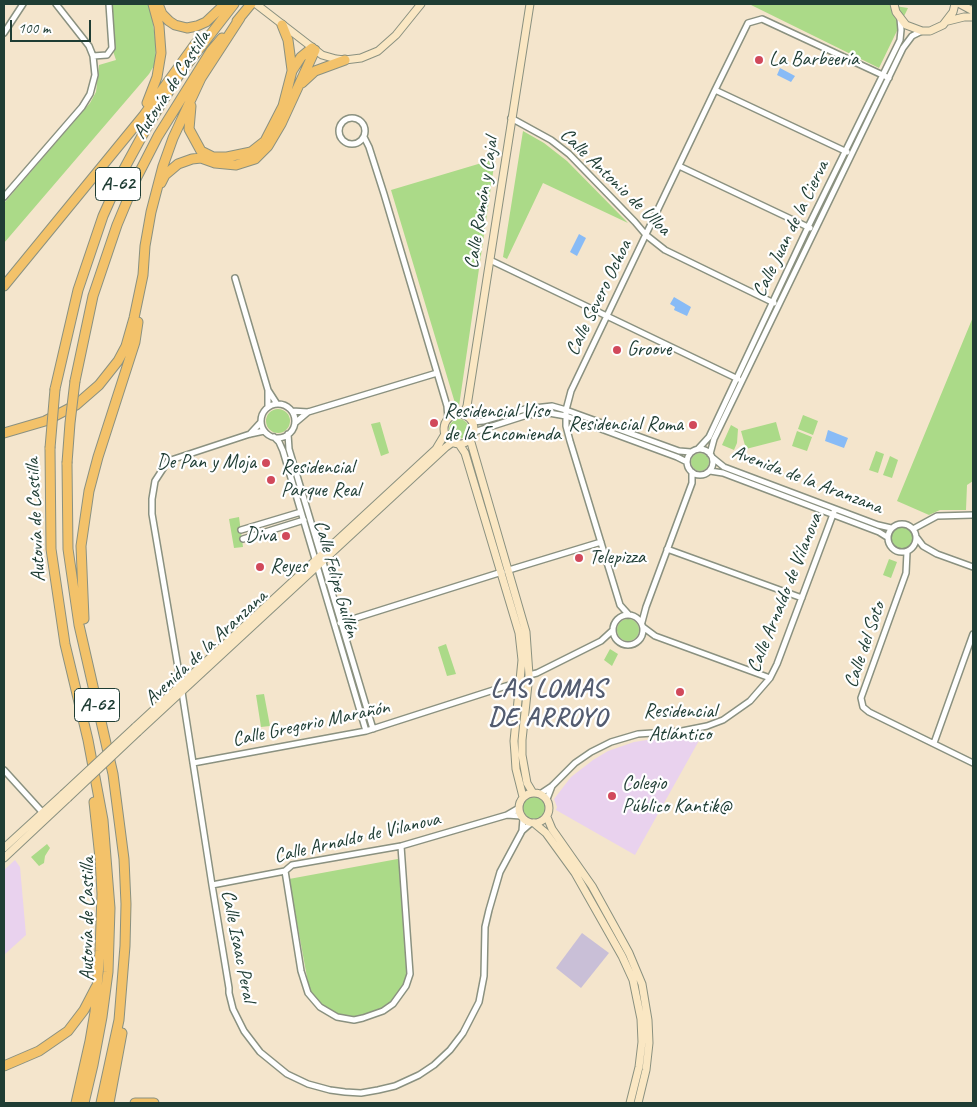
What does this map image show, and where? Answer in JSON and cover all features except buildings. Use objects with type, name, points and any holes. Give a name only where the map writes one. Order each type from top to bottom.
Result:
[{"type":"highway","points":[[125,138],[149,99],[159,69],[161,53],[160,36],[153,4]]},
{"type":"highway","points":[[158,4],[162,14],[170,21],[175,25],[187,28],[206,22],[226,4]]},
{"type":"highway","points":[[4,286],[144,115],[184,58],[226,4]]},
{"type":"highway","name":"Autovía de Castilla","points":[[84,1103],[102,1017],[108,972],[110,908],[104,828],[97,780],[65,644],[51,549],[50,448],[55,389],[78,290],[103,216],[124,169],[148,125],[179,75],[234,4]]},
{"type":"highway","name":"Autovía de Castilla","points":[[101,1103],[119,1020],[125,946],[126,904],[124,858],[113,774],[79,625],[68,549],[68,464],[75,381],[93,296],[117,225],[137,177],[158,136],[211,51],[251,4]]},
{"type":"highway","points":[[95,696],[84,619],[81,546],[89,491],[135,342],[142,296],[145,246],[154,199],[163,166],[173,138],[201,78],[240,18]]},
{"type":"highway","points":[[282,25],[288,40],[292,71]]},
{"type":"highway","points":[[193,95],[189,129],[201,151],[213,157],[240,156],[251,152],[265,141],[283,106],[292,71],[301,57],[314,49]]},
{"type":"highway","points":[[154,199],[165,176],[178,164],[201,158],[216,163],[236,165],[255,159],[268,146],[281,124],[314,49]]},
{"type":"highway","points":[[296,89],[307,77],[316,71],[344,60]]},
{"type":"highway","points":[[4,433],[37,424],[61,414],[76,405],[99,385],[118,361],[126,346],[132,329],[143,275]]},
{"type":"highway","points":[[65,644],[96,812],[102,917],[97,995],[90,1041],[76,1103]]},
{"type":"highway","points":[[109,1103],[120,1051],[126,998],[125,946]]},
{"type":"highway","points":[[4,1066],[39,1051],[68,1031],[84,1010],[97,985]]},
{"type":"highway","points":[[136,1103],[154,1103]]},
{"type":"street","points":[[4,32],[23,4]]},
{"type":"street","points":[[4,197],[82,107],[90,94],[95,75],[93,56],[80,33],[56,4]]},
{"type":"street","points":[[93,56],[107,55],[112,48],[109,4]]},
{"type":"street","points":[[256,4],[314,49],[328,57],[344,60],[361,58],[378,51],[396,34],[421,4]]},
{"type":"street","name":"Calle Ramón y Cajal","points":[[468,418],[466,406],[530,4]]},
{"type":"street","points":[[894,4],[900,20],[906,26],[922,31],[938,28],[948,21],[973,17]]},
{"type":"street","points":[[948,21],[953,12],[954,4]]},
{"type":"street","points":[[960,4],[973,11]]},
{"type":"street","name":"Calle Severo Ochoa","points":[[628,615],[620,605],[566,426],[566,410],[570,391],[748,23],[762,18],[882,75]]},
{"type":"street","name":"Calle Juan de la Cierva","points":[[698,449],[709,437],[808,227],[900,40],[900,20]]},
{"type":"street","name":"Calle Juan de la Cierva","points":[[712,456],[714,439],[907,40],[922,31]]},
{"type":"street","points":[[882,75],[889,78]]},
{"type":"street","points":[[715,90],[852,154]]},
{"type":"street","points":[[360,142],[366,130],[360,120],[348,118],[341,123],[339,131],[342,139],[349,144],[360,142],[369,147]]},
{"type":"street","name":"Calle Antonio de Ulloa","points":[[511,118],[551,140],[574,159],[646,235],[665,250],[779,306]]},
{"type":"street","points":[[364,137],[384,194],[451,417]]},
{"type":"street","points":[[679,166],[815,230]]},
{"type":"street","points":[[490,260],[743,381]]},
{"type":"street","points":[[235,278],[268,390],[277,404]]},
{"type":"street","points":[[264,431],[262,415],[268,407],[282,404],[292,411],[308,412],[437,373]]},
{"type":"street","points":[[268,390],[268,407]]},
{"type":"street","points":[[451,417],[484,421],[537,407],[552,406],[679,451],[691,452],[703,449],[712,456],[710,471],[699,475],[692,472],[688,468],[687,462],[691,452]]},
{"type":"street","points":[[292,411],[295,423]]},
{"type":"street","points":[[250,434],[264,431],[274,437],[284,436],[308,412]]},
{"type":"street","points":[[456,443],[470,439],[474,432],[532,414],[549,414],[566,416],[687,462]]},
{"type":"street","points":[[451,417],[445,426],[446,434],[465,453],[526,632],[529,674],[522,755],[527,783],[537,793],[547,799],[549,807],[546,817],[533,823]]},
{"type":"street","points":[[468,418],[474,432]]},
{"type":"street","points":[[250,434],[262,422]]},
{"type":"street","name":"Calle Isaac Peral","points":[[250,434],[168,461],[155,482],[152,514],[182,689],[229,993],[239,1022],[252,1043],[277,1066],[308,1084],[345,1092],[361,1093],[378,1090],[412,1079],[434,1065],[450,1050],[471,1019],[479,1002],[483,987],[486,927],[489,910],[506,860],[522,831],[533,823]]},
{"type":"street","name":"Calle Felipe Guillén","points":[[288,434],[289,449],[334,624],[366,731]]},
{"type":"street","name":"Avenida de la Aranzana","points":[[4,858],[65,796],[319,561],[436,449],[446,434]]},
{"type":"street","name":"Calle Felipe Guillén","points":[[274,437],[279,442],[283,451],[301,512],[341,622],[373,729]]},
{"type":"street","points":[[470,439],[505,571],[519,633],[522,660],[514,754],[523,797],[521,814],[546,833],[575,873],[622,956],[633,980],[641,1019],[642,1042],[639,1068],[630,1103]]},
{"type":"street","name":"Avenida de la Aranzana","points":[[319,561],[446,447],[456,443]]},
{"type":"street","name":"Avenida de la Aranzana","points":[[712,456],[724,467],[834,512],[887,537]]},
{"type":"street","name":"Avenida de la Aranzana","points":[[710,471],[723,473],[834,512],[891,528]]},
{"type":"street","points":[[692,472],[692,483]]},
{"type":"street","points":[[601,641],[618,641],[630,645],[638,642],[641,638],[646,607],[692,483],[699,475]]},
{"type":"street","points":[[241,530],[301,512]]},
{"type":"street","name":"Calle Arnaldo de Vilanova","points":[[537,793],[552,786],[575,763],[611,742],[638,734],[696,729],[723,720],[750,701],[770,678],[777,664],[834,512]]},
{"type":"street","points":[[914,529],[936,516],[973,515]]},
{"type":"street","points":[[243,539],[304,520]]},
{"type":"street","points":[[917,538],[914,545],[904,552],[892,548],[887,537],[891,528],[896,524],[908,524],[914,529],[917,538],[923,546],[937,554],[973,567]]},
{"type":"street","points":[[334,624],[601,542]]},
{"type":"street","points":[[914,545],[923,546]]},
{"type":"street","points":[[667,549],[802,598]]},
{"type":"street","name":"Calle del Soto","points":[[904,552],[906,573],[861,698],[864,707],[869,712],[973,763]]},
{"type":"street","name":"Calle Severo Ochoa","points":[[618,619],[620,605]]},
{"type":"street","points":[[636,617],[646,607]]},
{"type":"street","points":[[529,674],[537,673],[601,641],[613,630],[618,619],[628,615],[636,617],[655,636],[770,678]]},
{"type":"street","points":[[613,630],[618,641]]},
{"type":"street","points":[[934,743],[973,634]]},
{"type":"street","points":[[641,638],[655,636]]},
{"type":"street","name":"Calle Gregorio Marañón","points":[[193,763],[366,731],[506,686],[521,683]]},
{"type":"street","points":[[4,770],[45,815]]},
{"type":"street","name":"Calle Arnaldo de Vilanova","points":[[547,799],[552,786]]},
{"type":"street","points":[[523,797],[537,793]]},
{"type":"street","name":"Calle Isaac Peral","points":[[521,814],[522,831]]},
{"type":"street","name":"Calle Arnaldo de Vilanova","points":[[212,885],[285,871],[292,866],[401,846],[507,815],[521,814]]},
{"type":"street","name":"Avenida de la Aranzana","points":[[4,848],[45,815]]},
{"type":"street","points":[[546,817],[552,829],[592,886],[629,953],[640,978],[645,996],[649,1043],[646,1070],[638,1103]]},
{"type":"street","points":[[285,871],[301,970],[308,993],[320,1007],[337,1017],[354,1020],[383,1011],[393,1004],[406,986],[410,974],[401,846]]},
{"type":"shaded area","name":"Colegio Público Kantik@","points":[[701,737],[635,855],[556,810],[557,807],[554,799],[571,777],[608,751],[634,742],[647,740],[684,740]]},
{"type":"shaded area","points":[[15,860],[20,867],[26,935],[4,955],[4,870]]},
{"type":"shaded area","points":[[582,933],[609,953],[581,988],[556,968]]},
{"type":"green space","points":[[108,4],[150,4],[156,44],[155,64],[149,74],[4,243],[4,203],[90,103],[96,92],[99,65],[116,60],[112,48]]},
{"type":"green space","points":[[749,4],[882,4],[908,8],[879,68]]},
{"type":"green space","points":[[523,131],[544,143],[567,161],[628,223],[543,183],[507,259],[503,257]]},
{"type":"green space","points":[[495,159],[458,413],[391,190]]},
{"type":"green space","points":[[973,317],[973,481],[967,485],[966,510],[940,510],[929,515],[897,501]]},
{"type":"green space","points":[[278,409],[287,412],[290,421],[287,430],[278,433],[269,430],[266,421],[269,412]]},
{"type":"green space","points":[[803,415],[818,421],[813,435],[798,429]]},
{"type":"green space","points":[[459,419],[466,422],[469,429],[466,436],[459,439],[452,436],[449,429],[452,422]]},
{"type":"green space","points":[[380,422],[389,453],[381,456],[371,424]]},
{"type":"green space","points":[[776,422],[781,440],[746,449],[741,431]]},
{"type":"green space","points":[[731,425],[738,429],[737,443],[734,450],[722,445]]},
{"type":"green space","points":[[797,431],[812,437],[807,451],[792,446]]},
{"type":"green space","points":[[876,451],[884,454],[878,473],[869,470]]},
{"type":"green space","points":[[700,453],[706,456],[709,462],[706,468],[700,471],[694,468],[691,462],[694,456]]},
{"type":"green space","points":[[890,456],[898,460],[892,478],[883,475]]},
{"type":"green space","points":[[239,517],[243,547],[234,548],[229,519]]},
{"type":"green space","points":[[902,526],[911,529],[914,538],[911,547],[902,550],[893,547],[890,538],[893,529]]},
{"type":"green space","points":[[889,559],[897,562],[891,578],[883,575]]},
{"type":"green space","points":[[628,619],[636,622],[639,630],[636,638],[628,641],[620,638],[617,630],[620,622]]},
{"type":"green space","points":[[446,644],[456,674],[447,676],[438,647]]},
{"type":"green space","points":[[610,649],[618,654],[612,666],[604,660]]},
{"type":"green space","points":[[264,694],[270,726],[261,727],[256,695]]},
{"type":"green space","points":[[534,797],[544,804],[545,808],[538,818],[534,819],[524,812],[523,808],[530,798]]},
{"type":"green space","points":[[47,844],[50,848],[45,856],[44,863],[39,866],[31,857]]},
{"type":"green space","points":[[403,858],[407,973],[404,983],[392,1002],[382,1009],[360,1017],[341,1016],[327,1009],[314,997],[309,988],[289,879]]},
{"type":"water","points":[[780,68],[795,76],[791,82],[777,75]]},
{"type":"water","points":[[579,234],[586,238],[577,256],[570,252]]},
{"type":"water","points":[[674,297],[691,307],[687,316],[674,310],[675,307],[670,304]]},
{"type":"water","points":[[828,430],[848,438],[844,448],[825,441]]},
{"type":"place","name":"La Barbeería","points":[[759,60]]},
{"type":"place","name":"Groove","points":[[617,350]]},
{"type":"place","name":"Residencial Viso de la Encomienda","points":[[434,423]]},
{"type":"place","name":"Residencial Roma","points":[[693,425]]},
{"type":"place","name":"De Pan y Moja","points":[[266,463]]},
{"type":"place","name":"Residencial Parque Real","points":[[271,480]]},
{"type":"place","name":"Diva","points":[[286,536]]},
{"type":"place","name":"Telepizza","points":[[579,558]]},
{"type":"place","name":"Reyes","points":[[260,567]]},
{"type":"place","name":"Residencial Atlántico","points":[[680,692]]},
{"type":"place","name":"Colegio Público Kantik@","points":[[612,796]]},
{"type":"district","name":"LAS LOMAS DE ARROYO","points":[[548,704]]}]
